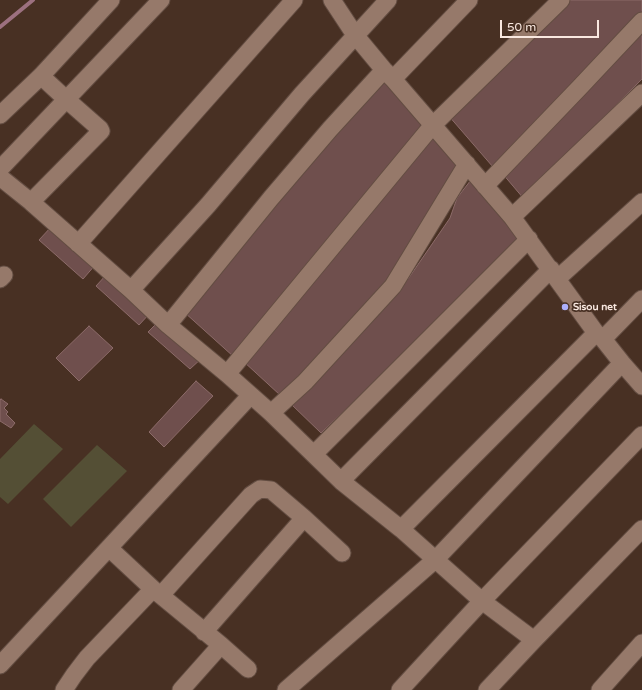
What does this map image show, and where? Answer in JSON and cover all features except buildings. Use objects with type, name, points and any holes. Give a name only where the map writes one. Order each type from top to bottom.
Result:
[{"type":"street","points":[[0,115],[41,76],[111,0]]},
{"type":"street","points":[[0,168],[67,100],[161,0]]},
{"type":"street","points":[[78,244],[279,19],[294,0]]},
{"type":"street","points":[[332,0],[355,35],[512,217],[600,336],[642,385]]},
{"type":"street","points":[[131,290],[208,205],[302,94],[388,0]]},
{"type":"street","points":[[168,325],[271,198],[330,129],[469,0]]},
{"type":"street","points":[[227,374],[432,126],[561,0]]},
{"type":"street","points":[[485,186],[642,21]]},
{"type":"street","points":[[31,202],[101,133],[100,129],[41,76]]},
{"type":"street","points":[[512,217],[642,93]]},
{"type":"street","points":[[271,413],[305,382],[393,286],[467,164]]},
{"type":"street","points":[[0,177],[31,202],[131,290],[168,325],[271,413],[341,481],[401,529],[482,601],[534,640]]},
{"type":"street","points":[[341,481],[554,274],[642,202]]},
{"type":"street","points":[[314,454],[529,239]]},
{"type":"street","points":[[401,529],[600,336],[642,299]]},
{"type":"street","points":[[286,690],[436,559],[622,363]]},
{"type":"street","points":[[0,665],[250,396]]},
{"type":"street","points":[[400,690],[482,601],[642,435]]},
{"type":"street","points":[[64,690],[87,658],[157,592],[252,495],[260,489],[271,490],[342,553]]},
{"type":"street","points":[[204,632],[304,518]]},
{"type":"street","points":[[487,690],[642,529]]},
{"type":"street","points":[[109,548],[157,592],[221,645],[248,670]]},
{"type":"street","points":[[600,690],[642,643]]},
{"type":"street","points":[[181,690],[221,645]]},
{"type":"shaded area","points":[[34,424],[63,449],[8,504],[0,497],[0,459]]},
{"type":"shaded area","points":[[97,445],[127,471],[71,527],[43,499]]},
{"type":"waterway","points":[[0,27],[33,0]]},
{"type":"place","name":"Sisou net","points":[[565,307]]}]
